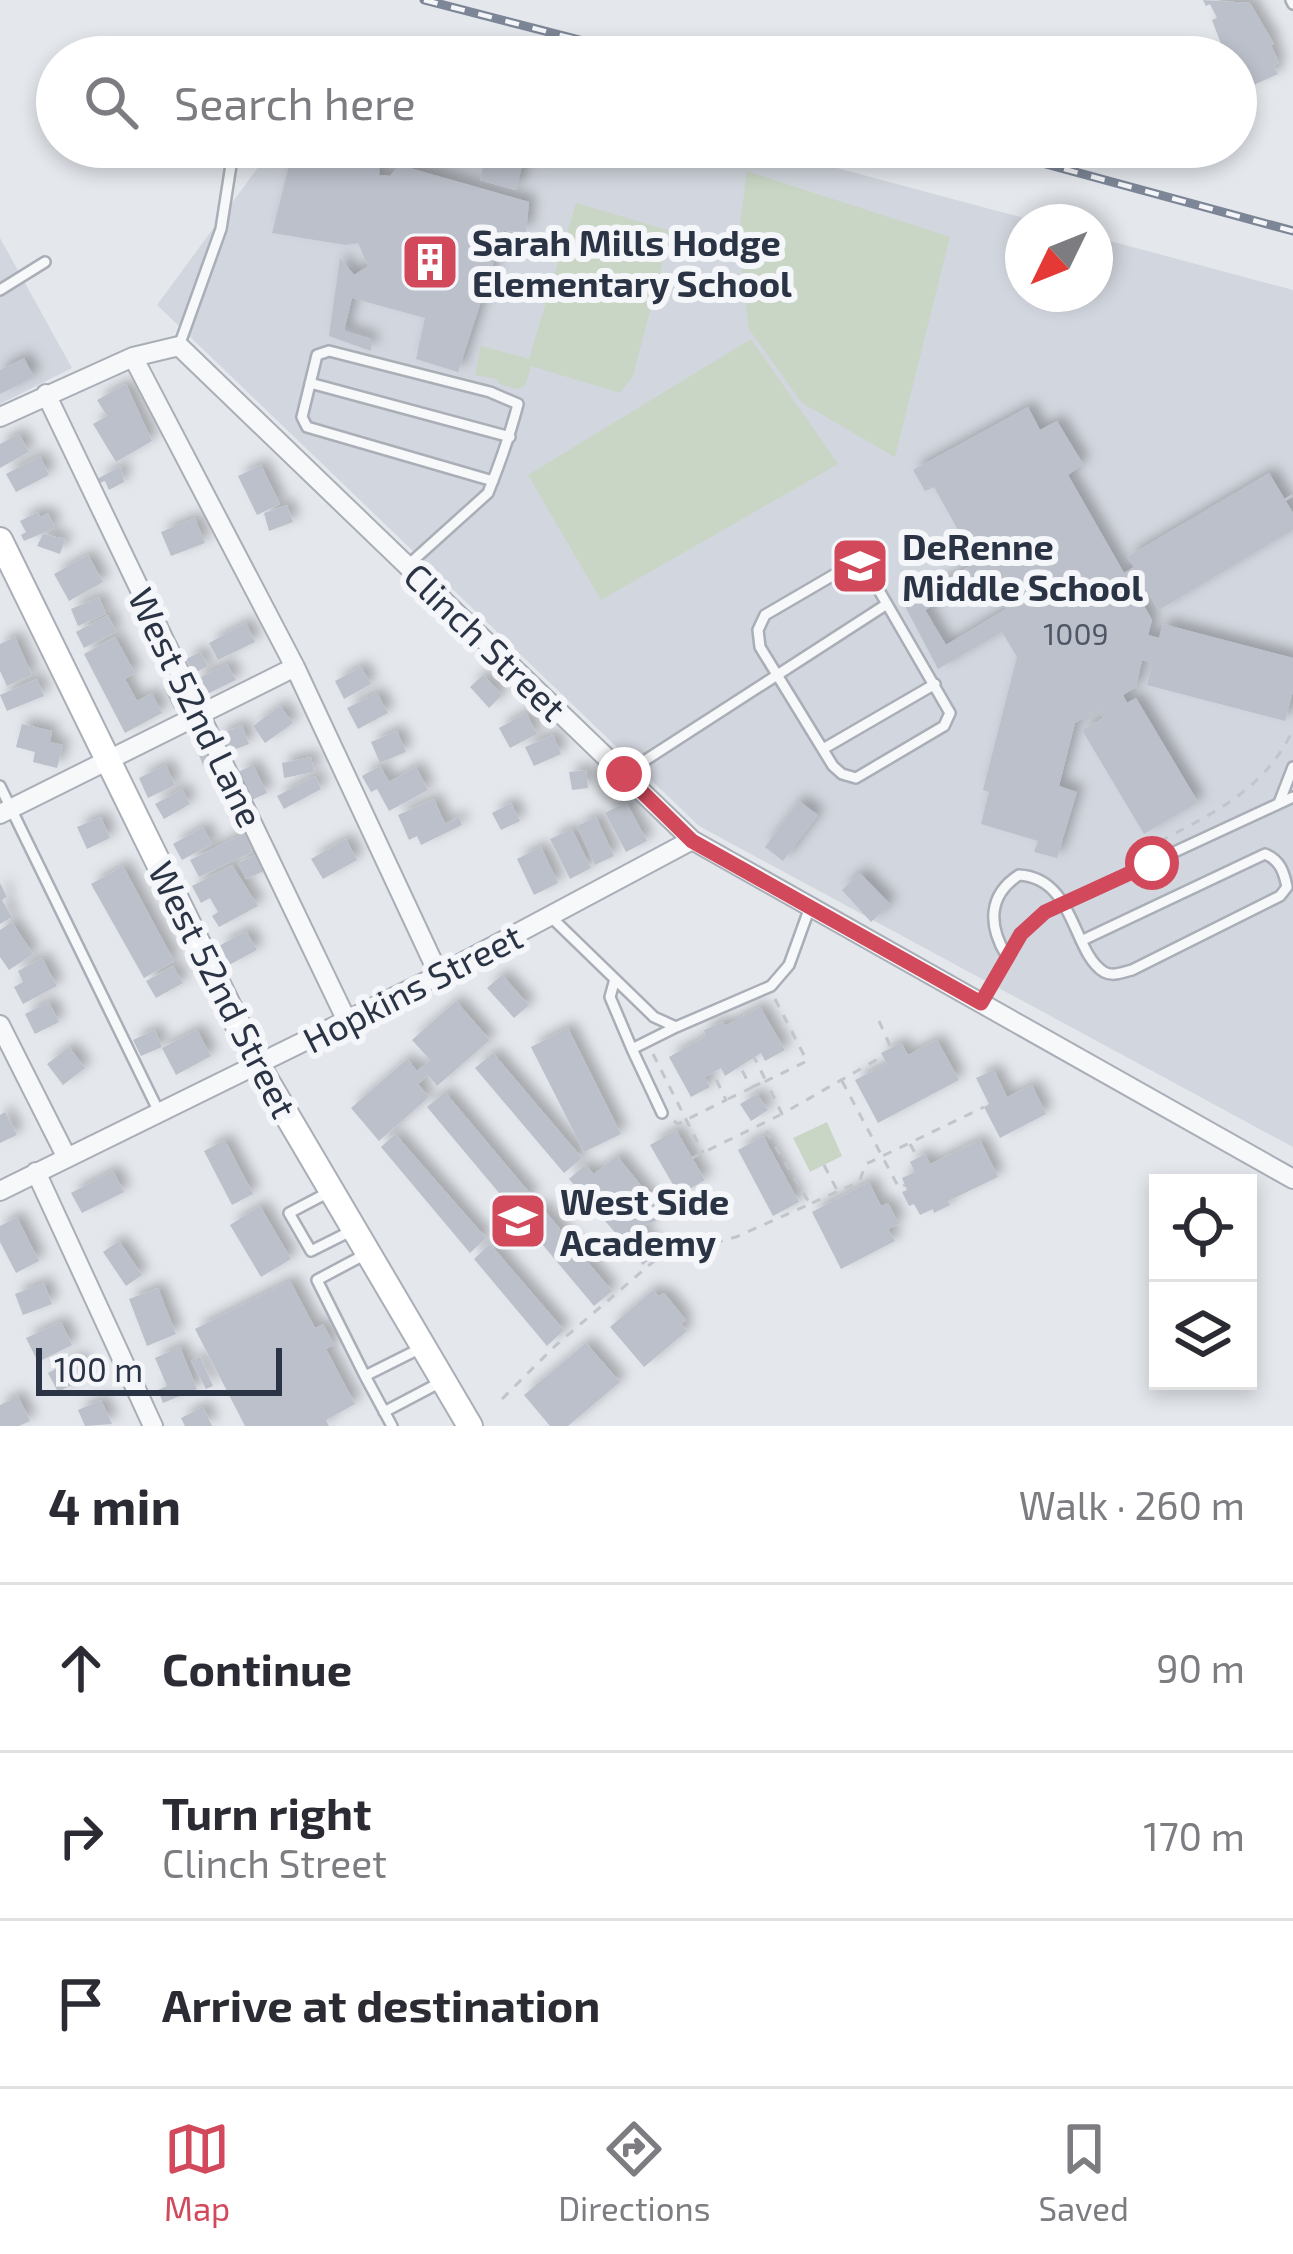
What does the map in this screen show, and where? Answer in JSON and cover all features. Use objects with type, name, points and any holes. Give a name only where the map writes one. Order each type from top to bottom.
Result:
[{"type":"main road","name":"West 52nd Street","points":[[0,540],[258,1066],[470,1426]]},
{"type":"street","points":[[0,417],[134,357],[179,346]]},
{"type":"street","name":"Clinch Street","points":[[179,346],[692,841],[1293,1179]]},
{"type":"street","points":[[134,357],[295,667],[439,975]]},
{"type":"street","name":"West 52nd Lane","points":[[46,394],[347,1021]]},
{"type":"street","points":[[6,811],[295,667]]},
{"type":"street","name":"Hopkins Street","points":[[0,1191],[439,975],[692,841]]},
{"type":"street","points":[[0,1024],[66,1156]]},
{"type":"street","points":[[36,1172],[153,1426]]},
{"type":"lane","points":[[179,346],[221,229],[231,168]]},
{"type":"lane","points":[[0,290],[45,262]]},
{"type":"lane","points":[[407,566],[488,493],[493,481],[510,437],[518,404],[490,392],[329,351],[317,355],[302,417],[308,428],[493,481]]},
{"type":"lane","points":[[310,383],[510,437]]},
{"type":"lane","points":[[849,566],[862,569],[887,604],[950,713],[944,726],[856,778],[842,774],[823,749],[760,647],[758,630],[765,615],[849,566]]},
{"type":"lane","points":[[624,774],[887,604]]},
{"type":"lane","points":[[823,749],[935,684]]},
{"type":"lane","points":[[1280,803],[1293,766]]},
{"type":"lane","points":[[0,786],[6,811],[159,1112]]},
{"type":"lane","points":[[981,1003],[1006,955],[1045,912],[1293,797]]},
{"type":"lane","points":[[1006,955],[997,940],[993,915],[997,896],[1019,875],[1045,883],[1064,904],[1083,940],[1102,971],[1113,974],[1132,970],[1280,896],[1287,887],[1284,873],[1274,858],[1264,854],[1083,940]]},
{"type":"lane","points":[[632,1049],[768,987],[789,964],[810,907]]},
{"type":"lane","points":[[550,916],[654,1017],[676,1027]]},
{"type":"lane","points":[[615,979],[610,998],[662,1113]]},
{"type":"lane","points":[[331,1190],[290,1213],[311,1251],[354,1229]]},
{"type":"lane","points":[[369,1252],[317,1280],[392,1426]]},
{"type":"lane","points":[[365,1376],[424,1346]]},
{"type":"lane","points":[[385,1412],[444,1380]]},
{"type":"path","points":[[1286,500],[1293,495]]},
{"type":"path","points":[[1147,849],[1249,792],[1280,758],[1293,730]]},
{"type":"path","points":[[662,1113],[678,1124],[688,1121],[807,1061],[768,987]]},
{"type":"path","points":[[879,1021],[891,1048]]},
{"type":"path","points":[[647,1042],[703,1153]]},
{"type":"path","points":[[692,1158],[883,1056]]},
{"type":"path","points":[[754,1057],[782,1114]]},
{"type":"path","points":[[741,1068],[751,1088]]},
{"type":"path","points":[[713,1073],[726,1100]]},
{"type":"path","points":[[842,1080],[899,1188],[905,1185]]},
{"type":"path","points":[[502,1399],[555,1346],[662,1254],[736,1237],[859,1182],[866,1164],[984,1107]]},
{"type":"path","points":[[762,1124],[810,1204]]},
{"type":"path","points":[[909,1142],[918,1158]]},
{"type":"path","points":[[824,1165],[838,1191]]},
{"type":"path","points":[[641,1226],[665,1252],[662,1254]]},
{"type":"shaded area","name":"DeRenne Middle School","points":[[258,168],[837,168],[1005,213],[1005,312],[1113,312],[1113,242],[1293,290],[1293,1147],[699,826],[157,305]]},
{"type":"shaded area","points":[[0,238],[72,368],[0,404]]},
{"type":"green space","points":[[747,171],[950,237],[895,457],[802,403],[749,329],[738,241]]},
{"type":"green space","points":[[576,203],[671,231],[633,376],[620,393],[531,366],[525,386],[516,389],[475,375],[481,346],[529,359]]},
{"type":"green space","points":[[751,339],[838,464],[601,600],[528,475]]},
{"type":"green space","points":[[827,1122],[842,1156],[810,1172],[793,1138]]},
{"type":"building","points":[[1203,0],[1250,3],[1274,44],[1278,74],[1257,83],[1257,36],[1218,36],[1212,20],[1217,18],[1210,4],[1206,6]]},
{"type":"building","name":"Sarah Mills Hodge Elementary School","points":[[289,168],[379,168],[379,175],[390,176],[397,168],[410,168],[529,202],[526,232],[504,231],[458,372],[416,359],[425,318],[352,298],[344,331],[371,339],[371,351],[329,336],[340,258],[354,275],[368,266],[358,243],[272,233]]},
{"type":"building","points":[[483,168],[522,168],[516,190],[480,180]]},
{"type":"building","points":[[24,358],[34,377],[0,394],[0,370]]},
{"type":"building","points":[[126,384],[152,441],[116,462],[93,424],[107,416],[97,400]]},
{"type":"building","points":[[1028,407],[1040,430],[1057,421],[1083,464],[1068,475],[1124,573],[1134,567],[1127,557],[1269,473],[1293,513],[1293,530],[1159,610],[1148,592],[1139,597],[1152,620],[1148,635],[1159,638],[1163,624],[1293,658],[1293,691],[1285,721],[1147,685],[1153,663],[1142,660],[1136,687],[1123,695],[1127,703],[1136,698],[1198,802],[1144,834],[1082,730],[1103,718],[1098,709],[1075,723],[1059,786],[1077,792],[1057,858],[1034,852],[1038,841],[981,824],[989,792],[983,790],[1017,657],[1002,632],[938,669],[905,606],[976,562],[934,487],[925,491],[913,470]],"holes":[[[987,578],[1006,609],[946,645],[925,610],[975,580],[977,584]]]},
{"type":"building","points":[[19,434],[29,452],[0,468],[0,444]]},
{"type":"building","points":[[40,456],[49,475],[16,492],[6,474]]},
{"type":"building","points":[[261,465],[280,504],[257,515],[238,476]]},
{"type":"building","points":[[121,466],[124,482],[109,490],[105,481],[99,483],[97,479]]},
{"type":"building","points":[[287,505],[293,522],[269,531],[264,513]]},
{"type":"building","points":[[38,512],[40,517],[48,513],[55,528],[24,541],[21,535],[26,532],[20,521]]},
{"type":"building","points":[[195,518],[205,543],[171,556],[161,532]]},
{"type":"building","points":[[43,534],[65,539],[60,554],[37,546]]},
{"type":"building","points":[[88,555],[103,582],[69,601],[54,574]]},
{"type":"building","points":[[99,597],[106,614],[78,626],[71,609]]},
{"type":"building","points":[[108,615],[116,632],[84,648],[76,632]]},
{"type":"building","points":[[246,623],[255,642],[218,660],[209,643]]},
{"type":"building","points":[[15,637],[32,675],[7,686],[0,671],[0,644]]},
{"type":"building","points":[[115,637],[135,673],[125,679],[137,701],[152,693],[162,713],[125,733],[84,654]]},
{"type":"building","points":[[200,652],[208,666],[193,674],[186,659]]},
{"type":"building","points":[[227,664],[236,680],[203,696],[195,680]]},
{"type":"building","points":[[361,667],[371,684],[344,699],[335,681]]},
{"type":"building","points":[[483,675],[502,695],[489,708],[470,687]]},
{"type":"building","points":[[37,679],[44,696],[7,711],[0,695]]},
{"type":"building","points":[[179,682],[188,702],[174,709],[164,689]]},
{"type":"building","points":[[377,693],[388,713],[358,729],[347,708]]},
{"type":"building","points":[[280,706],[293,723],[265,743],[253,726]]},
{"type":"building","points":[[526,713],[537,734],[510,748],[499,728]]},
{"type":"building","points":[[22,724],[52,731],[50,742],[63,745],[57,768],[33,762],[35,752],[16,747]]},
{"type":"building","points":[[242,725],[249,744],[225,753],[218,735]]},
{"type":"building","points":[[397,731],[406,752],[380,763],[371,742]]},
{"type":"building","points":[[553,735],[561,754],[534,766],[525,747]]},
{"type":"building","points":[[209,742],[219,764],[205,770],[196,748]]},
{"type":"building","points":[[311,757],[314,772],[284,778],[282,763]]},
{"type":"building","points":[[166,765],[175,785],[148,798],[139,778]]},
{"type":"building","points":[[253,765],[267,793],[252,800],[238,772]]},
{"type":"building","points":[[380,766],[389,782],[416,767],[428,790],[389,811],[377,789],[371,792],[362,776]]},
{"type":"building","points":[[586,770],[588,788],[572,790],[569,772]]},
{"type":"building","points":[[315,776],[321,789],[284,809],[277,796]]},
{"type":"building","points":[[182,789],[190,804],[164,819],[155,804]]},
{"type":"building","points":[[434,799],[445,824],[459,817],[462,825],[421,845],[417,836],[409,840],[398,815]]},
{"type":"building","points":[[799,801],[818,815],[783,861],[765,847]]},
{"type":"building","points":[[626,802],[647,841],[626,852],[605,813]]},
{"type":"building","points":[[511,803],[520,821],[501,830],[492,813]]},
{"type":"building","points":[[101,817],[110,838],[87,849],[77,827]]},
{"type":"building","points":[[596,817],[614,856],[595,865],[577,826]]},
{"type":"building","points":[[203,827],[212,844],[182,860],[173,844]]},
{"type":"building","points":[[572,829],[591,868],[570,879],[550,839]]},
{"type":"building","points":[[245,833],[252,852],[199,877],[190,860]]},
{"type":"building","points":[[346,839],[357,860],[323,879],[311,859]]},
{"type":"building","points":[[541,847],[558,883],[534,895],[517,859]]},
{"type":"building","points":[[258,854],[266,870],[246,879],[238,863]]},
{"type":"building","points":[[232,865],[258,906],[219,927],[210,898],[201,903],[192,886]]},
{"type":"building","points":[[123,866],[174,961],[144,978],[91,884]]},
{"type":"building","points":[[860,873],[890,904],[871,922],[842,890]]},
{"type":"building","points":[[0,883],[7,897],[2,900],[12,917],[0,924]]},
{"type":"building","points":[[12,922],[33,954],[9,970],[0,957],[0,930]]},
{"type":"building","points":[[246,931],[257,950],[229,965],[219,946]]},
{"type":"building","points":[[42,958],[57,986],[23,1004],[14,987],[23,982],[18,971]]},
{"type":"building","points":[[173,966],[183,983],[156,998],[146,981]]},
{"type":"building","points":[[502,975],[529,1005],[514,1018],[487,988]]},
{"type":"building","points":[[456,1001],[490,1040],[437,1086],[428,1075],[418,1084],[429,1097],[379,1141],[351,1108],[407,1059],[417,1071],[430,1060],[412,1040]]},
{"type":"building","points":[[49,1002],[59,1022],[35,1034],[25,1014]]},
{"type":"building","points":[[760,1007],[785,1050],[765,1061],[761,1053],[725,1076],[721,1068],[705,1077],[710,1087],[691,1097],[669,1057],[706,1036],[704,1030],[723,1022],[725,1026]]},
{"type":"building","points":[[568,1028],[621,1134],[584,1152],[531,1047]]},
{"type":"building","points":[[155,1030],[162,1047],[141,1056],[133,1040]]},
{"type":"building","points":[[197,1030],[211,1056],[176,1075],[162,1048]]},
{"type":"building","points":[[937,1040],[959,1080],[878,1123],[855,1080],[887,1064],[881,1053],[901,1043],[908,1055]]},
{"type":"building","points":[[69,1047],[85,1068],[63,1085],[47,1064]]},
{"type":"building","name":"West Side Academy","points":[[493,1053],[582,1158],[564,1173],[475,1068]]},
{"type":"building","points":[[994,1070],[1007,1097],[1032,1085],[1046,1114],[1000,1138],[976,1078]]},
{"type":"building","name":"West Side Academy","points":[[445,1092],[533,1197],[515,1212],[427,1107]]},
{"type":"building","points":[[757,1094],[768,1110],[751,1121],[740,1104]]},
{"type":"building","points":[[5,1112],[17,1135],[0,1143],[0,1115]]},
{"type":"building","points":[[676,1130],[705,1180],[679,1195],[650,1145]]},
{"type":"building","name":"West Side Academy","points":[[395,1134],[486,1238],[470,1253],[381,1147]]},
{"type":"building","points":[[763,1136],[799,1202],[773,1216],[738,1150]]},
{"type":"building","points":[[225,1140],[253,1194],[232,1205],[204,1151]]},
{"type":"building","points":[[980,1140],[998,1177],[934,1213],[933,1209],[920,1215],[914,1204],[909,1206],[902,1178],[915,1172],[910,1162],[925,1154],[930,1164]]},
{"type":"building","points":[[617,1156],[660,1209],[653,1215],[657,1220],[639,1229],[659,1250],[643,1265],[569,1179],[585,1165],[594,1174]]},
{"type":"building","points":[[113,1171],[124,1192],[82,1213],[71,1193]]},
{"type":"building","points":[[869,1182],[881,1206],[888,1203],[899,1224],[888,1229],[895,1241],[841,1269],[812,1212]]},
{"type":"building","name":"West Side Academy","points":[[540,1205],[612,1291],[594,1306],[522,1220]]},
{"type":"building","points":[[260,1206],[291,1259],[261,1277],[230,1225]]},
{"type":"building","points":[[17,1217],[39,1261],[16,1273],[0,1242],[0,1226]]},
{"type":"building","points":[[119,1241],[142,1275],[126,1286],[103,1252]]},
{"type":"building","name":"West Side Academy","points":[[490,1244],[564,1330],[547,1346],[474,1259]]},
{"type":"building","points":[[290,1281],[315,1328],[323,1324],[334,1345],[326,1349],[355,1404],[326,1420],[329,1426],[245,1426],[195,1329]]},
{"type":"building","points":[[44,1283],[52,1304],[23,1315],[15,1294]]},
{"type":"building","points":[[158,1288],[176,1334],[147,1346],[129,1299]]},
{"type":"building","name":"West Side Academy","points":[[653,1290],[658,1296],[664,1293],[686,1320],[681,1324],[687,1331],[644,1367],[610,1327]]},
{"type":"building","points":[[61,1322],[72,1345],[38,1362],[26,1338]]},
{"type":"building","name":"West Side Academy","points":[[586,1343],[620,1382],[568,1426],[550,1426],[524,1395]]},
{"type":"building","points":[[180,1347],[197,1389],[163,1403],[158,1390],[167,1386],[155,1358]]},
{"type":"building","points":[[79,1357],[89,1376],[58,1392],[48,1373]]},
{"type":"building","points":[[200,1357],[213,1386],[206,1389],[191,1361]]},
{"type":"building","points":[[18,1396],[30,1421],[0,1426],[0,1405]]},
{"type":"building","points":[[101,1400],[112,1424],[85,1426],[78,1410]]},
{"type":"building","points":[[203,1407],[212,1426],[185,1426],[181,1418]]},
{"type":"railway","points":[[424,0],[564,36]]},
{"type":"railway","points":[[1060,168],[1293,231]]},
{"type":"place","name":"Sarah Mills Hodge Elementary School","points":[[430,262]]},
{"type":"place","name":"DeRenne Middle School","points":[[860,566]]},
{"type":"place","name":"West Side Academy","points":[[518,1221]]},
{"type":"route","points":[[624,774],[692,841],[981,1003],[1006,955],[1045,912],[1152,863]]}]
